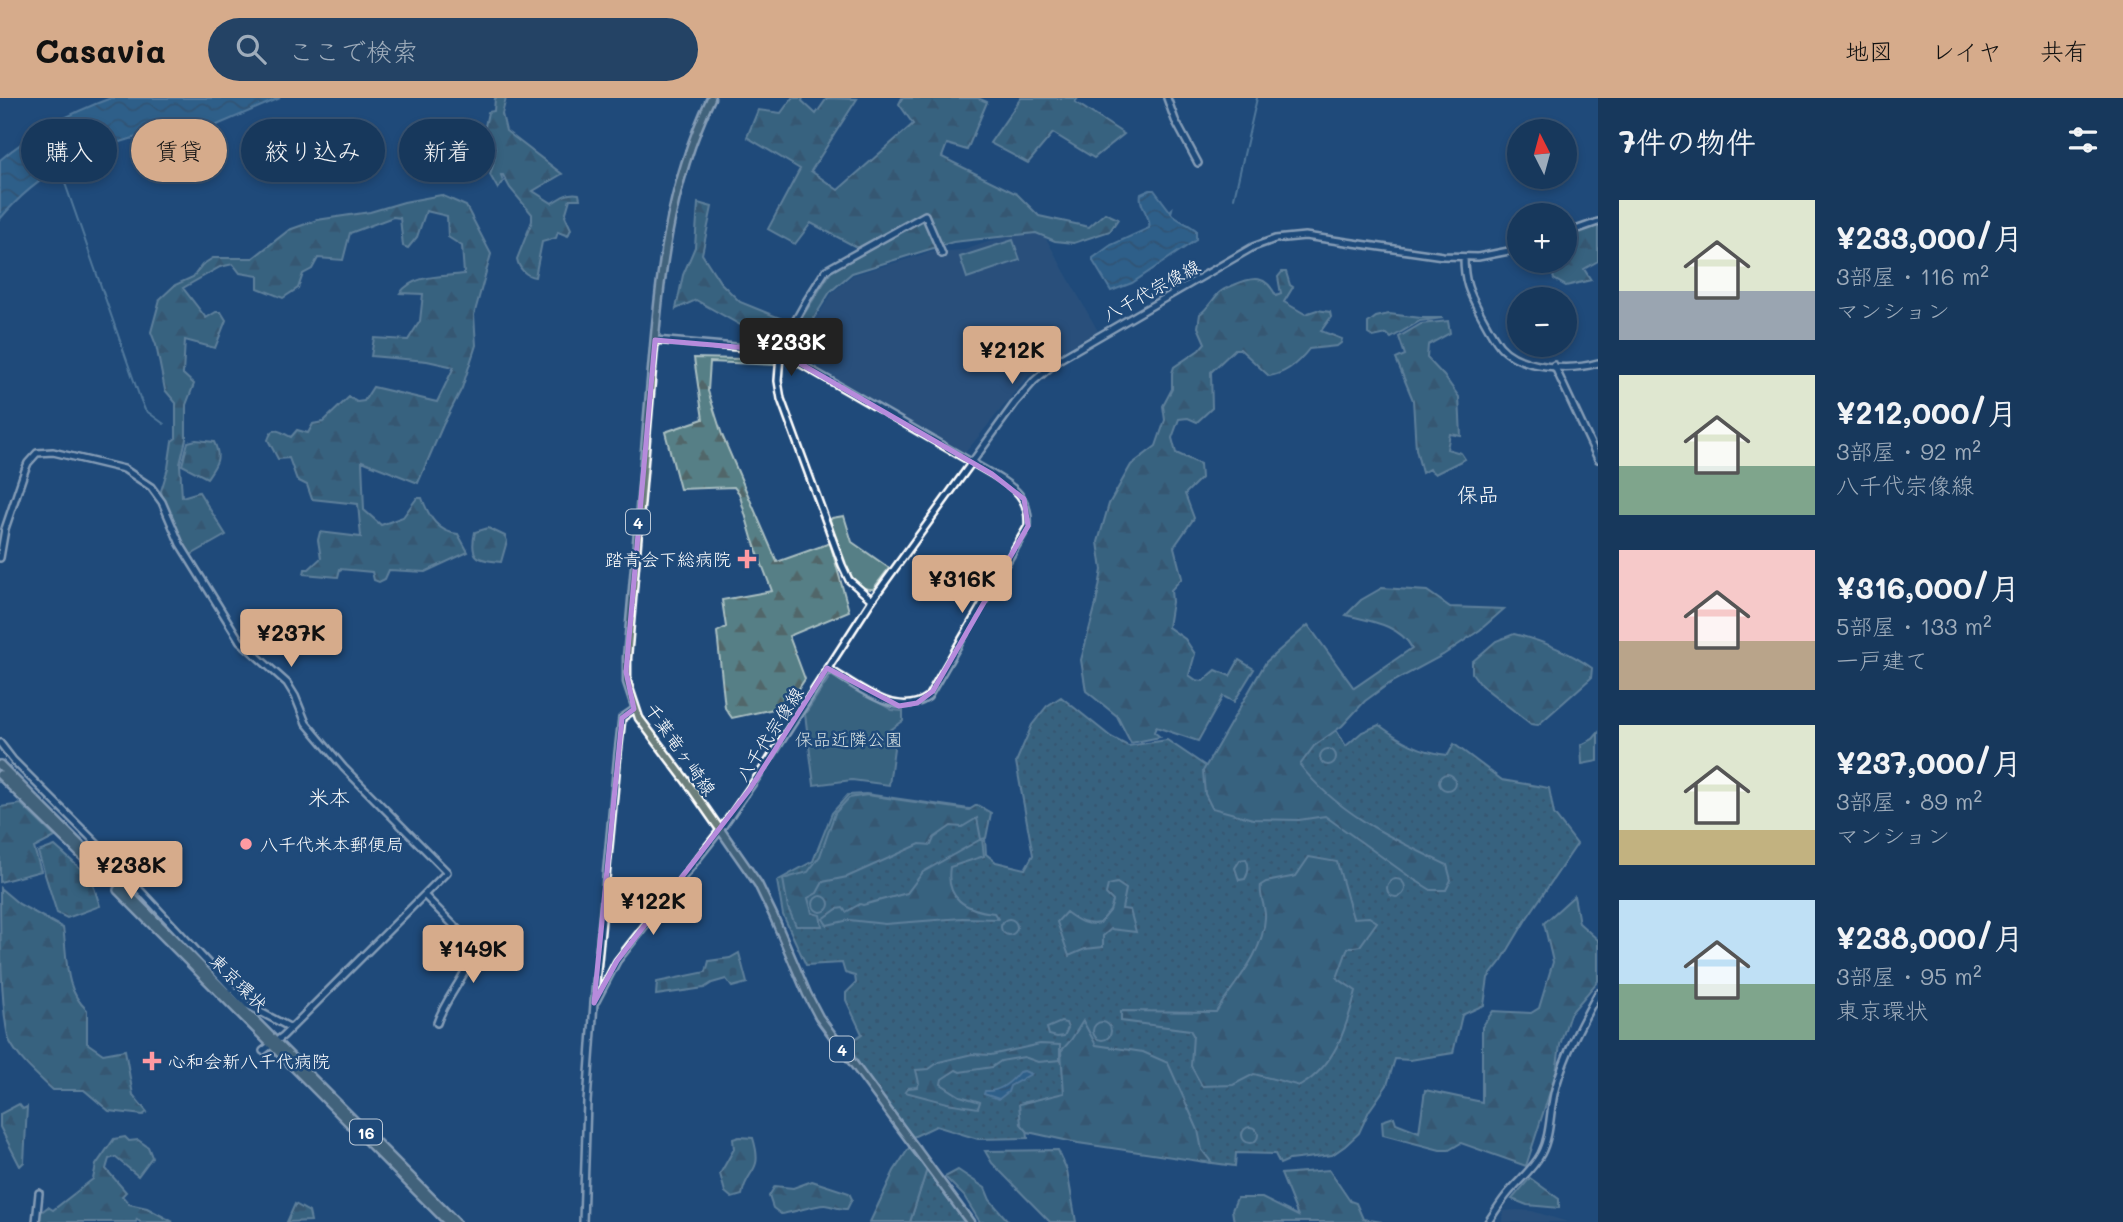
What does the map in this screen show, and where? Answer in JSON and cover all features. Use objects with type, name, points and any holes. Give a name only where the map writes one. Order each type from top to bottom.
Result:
[{"type":"highway","name":"東京環状","points":[[0,765],[448,1222]]},
{"type":"highway","name":"東京環状","points":[[0,775],[455,1222]]},
{"type":"main road","name":"千葉竜ヶ崎線","points":[[710,98],[688,154],[671,211],[661,271],[626,672],[635,709],[645,727],[721,829],[764,895],[807,994],[820,1017],[970,1222]]},
{"type":"street","points":[[1167,98],[1175,120],[1198,163]]},
{"type":"street","points":[[872,600],[849,580],[842,565],[781,400],[778,381],[780,355],[789,332],[826,270],[925,215],[942,254]]},
{"type":"street","points":[[1577,229],[1598,222]]},
{"type":"street","name":"八千代宗像線","points":[[594,1003],[617,961],[721,829],[872,600],[1015,402],[1060,359],[1263,243],[1285,237],[1305,236],[1464,257],[1507,252]]},
{"type":"street","points":[[1464,257],[1464,275],[1468,291],[1500,345],[1518,358],[1554,365],[1573,367],[1598,363]]},
{"type":"street","points":[[654,340],[759,349],[805,366],[1012,486],[1027,506],[1028,526],[933,691],[917,703],[899,706],[827,668]]},
{"type":"street","points":[[1554,365],[1598,459]]},
{"type":"street","points":[[0,558],[5,529],[24,470],[37,453],[53,452],[124,469],[151,487],[162,502],[180,544],[240,641],[287,683],[311,730],[344,768],[447,872],[291,1028],[263,1051]]},
{"type":"street","points":[[583,1222],[594,1003],[621,722],[625,714],[635,709]]},
{"type":"street","points":[[0,743],[13,760],[96,842],[247,1005],[291,1028]]},
{"type":"street","points":[[424,895],[474,946],[471,964],[437,1023]]},
{"type":"street","points":[[1488,1222],[1540,1155],[1547,1138],[1555,1089],[1563,1061],[1598,993]]},
{"type":"street","points":[[36,1222],[39,1193]]},
{"type":"highlighted area","points":[[655,340],[759,349],[794,360],[992,474],[1024,499],[1028,526],[933,691],[917,703],[899,706],[827,668],[750,789],[617,961],[594,1003],[622,718],[634,709],[626,672]]},
{"type":"shaded area","points":[[1043,233],[1098,331],[1056,355],[1029,375],[965,453],[793,354],[833,292],[853,275],[931,252],[964,250],[1003,237]]},
{"type":"shaded area","points":[[1503,1211],[1532,1211],[1568,1222],[1502,1222]]},
{"type":"green space","points":[[495,98],[506,98],[502,114],[506,131],[562,174],[533,191],[552,203],[568,194],[579,194],[580,199],[570,199],[565,216],[571,229],[568,236],[558,232],[556,238],[542,242],[535,277],[523,271],[517,259],[532,221],[532,214],[510,188],[503,175],[503,182],[498,189],[494,182],[495,119],[487,119],[488,112],[494,111]]},
{"type":"green space","points":[[792,98],[803,98],[802,101],[816,114],[827,98],[857,99],[811,171],[838,190],[913,124],[899,104],[902,98],[978,98],[987,102],[967,150],[947,144],[942,157],[1017,194],[1039,216],[1089,227],[1105,213],[1118,219],[1110,231],[1074,243],[1055,241],[1036,233],[953,242],[852,273],[830,292],[789,353],[780,347],[775,365],[710,362],[708,391],[722,435],[777,562],[830,543],[849,611],[789,636],[805,679],[787,706],[732,718],[725,708],[717,632],[726,627],[722,600],[772,591],[739,493],[734,487],[680,489],[665,432],[703,419],[694,358],[743,359],[749,330],[696,300],[676,309],[683,275],[695,247],[698,203],[712,207],[702,254],[720,282],[740,302],[797,325],[831,272],[866,252],[811,223],[795,244],[768,229],[800,169],[747,137],[758,110],[781,113]]},
{"type":"green space","points":[[1021,98],[1078,98],[1075,102],[1124,134],[1094,158],[1053,133],[1028,163],[990,143]]},
{"type":"green space","points":[[441,195],[466,206],[491,254],[474,315],[476,345],[462,388],[418,483],[362,461],[364,510],[381,525],[403,517],[417,498],[422,498],[435,522],[445,530],[458,534],[468,552],[425,572],[389,570],[385,579],[379,582],[374,580],[372,572],[340,569],[338,577],[304,574],[305,569],[309,569],[321,558],[318,540],[320,532],[361,537],[358,504],[312,499],[307,485],[297,480],[289,458],[278,459],[268,440],[275,431],[291,437],[297,430],[308,433],[313,424],[323,422],[349,397],[357,402],[364,401],[373,387],[437,402],[454,367],[427,361],[371,356],[374,338],[408,340],[420,321],[423,294],[400,293],[406,287],[421,279],[464,274],[462,246],[448,237],[447,216],[426,211],[417,237],[408,248],[403,246],[400,218],[393,217],[350,233],[343,260],[318,258],[312,269],[303,274],[298,288],[283,298],[258,288],[258,276],[240,273],[233,264],[220,267],[183,288],[206,318],[221,312],[226,320],[215,348],[185,340],[183,374],[194,384],[186,405],[186,439],[180,464],[182,497],[199,492],[226,535],[189,556],[182,546],[161,491],[172,441],[176,438],[176,403],[165,390],[151,332],[160,299],[175,285],[193,277],[202,265],[213,258],[253,258],[289,230],[317,220],[370,212]]},
{"type":"green space","points":[[1598,219],[1598,261],[1584,269],[1591,280],[1566,286],[1554,279],[1552,273],[1577,273],[1577,228]]},
{"type":"green space","points":[[1013,240],[1020,260],[967,278],[960,257]]},
{"type":"green space","points":[[1282,272],[1286,272],[1293,287],[1284,302],[1305,314],[1317,310],[1330,312],[1331,317],[1321,331],[1342,339],[1341,343],[1337,346],[1309,349],[1291,367],[1269,376],[1240,349],[1235,349],[1211,372],[1212,408],[1197,422],[1188,418],[1179,419],[1172,438],[1176,453],[1200,464],[1201,478],[1185,494],[1194,518],[1174,547],[1182,578],[1171,590],[1168,627],[1185,639],[1195,654],[1189,675],[1196,680],[1203,681],[1216,670],[1230,676],[1239,660],[1254,669],[1234,702],[1223,696],[1198,741],[1156,727],[1154,732],[1160,737],[1131,743],[1117,716],[1086,691],[1081,660],[1096,604],[1102,570],[1098,542],[1109,504],[1131,465],[1156,446],[1165,420],[1163,406],[1172,389],[1174,367],[1205,343],[1198,327],[1200,314],[1222,290],[1248,280],[1264,281],[1276,296],[1281,294],[1278,277]]},
{"type":"green space","points":[[1389,314],[1443,318],[1420,321],[1391,338],[1387,334],[1373,337],[1368,334],[1368,323],[1376,317]]},
{"type":"green space","points":[[1448,321],[1450,333],[1428,345],[1427,358],[1459,397],[1461,436],[1450,434],[1447,449],[1461,453],[1465,459],[1435,474],[1429,469],[1422,473],[1416,449],[1413,400],[1396,359],[1405,355],[1399,337],[1421,324]]},
{"type":"green space","points":[[188,442],[214,442],[218,453],[217,461],[207,478],[182,465]]},
{"type":"green space","points":[[844,516],[852,542],[889,568],[873,589],[864,588],[856,582],[844,563],[830,520]]},
{"type":"green space","points":[[488,528],[505,536],[507,541],[501,562],[486,560],[474,552],[475,532]]},
{"type":"green space","points":[[1382,588],[1427,591],[1450,607],[1504,609],[1480,630],[1443,655],[1387,685],[1365,701],[1342,726],[1314,746],[1300,765],[1315,782],[1349,811],[1387,835],[1447,865],[1451,880],[1446,890],[1431,890],[1325,816],[1299,820],[1253,819],[1212,808],[1205,794],[1203,771],[1266,662],[1308,625],[1354,688],[1412,648],[1407,640],[1392,629],[1346,615],[1361,600]]},
{"type":"green space","points":[[1514,634],[1555,647],[1592,668],[1591,678],[1538,725],[1531,724],[1481,685],[1472,673],[1472,662],[1496,641]]},
{"type":"green space","name":"保品近隣公園","points":[[831,675],[892,710],[903,711],[903,721],[889,731],[894,748],[889,785],[852,780],[814,785],[805,714]]},
{"type":"green space","points":[[1061,697],[1111,737],[1128,746],[1167,740],[1213,771],[1336,730],[1346,746],[1362,732],[1379,725],[1403,741],[1428,751],[1448,755],[1454,744],[1502,780],[1549,788],[1554,814],[1577,844],[1488,978],[1484,1005],[1462,1015],[1453,1053],[1410,1060],[1395,1059],[1387,1085],[1369,1111],[1359,1133],[1332,1155],[1289,1160],[1280,1164],[1275,1154],[1236,1153],[1235,1166],[1199,1161],[1188,1125],[1073,1095],[1025,1102],[1028,1138],[978,1139],[936,1126],[913,1137],[862,1069],[848,1044],[862,1034],[846,1000],[846,993],[856,983],[855,976],[845,973],[842,963],[806,965],[783,915],[777,881],[813,861],[832,813],[848,795],[866,794],[969,809],[983,808],[986,854],[996,862],[1025,869],[1033,855],[1016,762],[1032,725],[1047,706]]},
{"type":"green space","points":[[1598,733],[1598,761],[1582,764],[1581,745]]},
{"type":"green space","points":[[1328,749],[1334,751],[1334,763],[1328,765],[1322,763],[1320,757],[1322,751]]},
{"type":"green space","points":[[1444,774],[1450,774],[1455,782],[1453,788],[1444,790],[1439,785],[1439,779]]},
{"type":"green space","points":[[867,795],[969,810],[977,805],[991,813],[986,838],[982,839],[984,856],[950,867],[949,878],[954,895],[960,901],[966,906],[994,913],[998,919],[962,918],[885,924],[849,920],[827,925],[823,919],[837,909],[843,908],[846,912],[860,904],[907,893],[923,872],[981,839],[977,818],[962,827],[951,826],[934,838],[931,845],[920,844],[847,877],[823,882],[817,893],[808,898],[812,913],[820,915],[822,926],[796,926],[788,908],[783,879],[808,872],[820,856],[835,813],[849,798]]},
{"type":"green space","points":[[21,804],[55,837],[34,848],[41,871],[0,882],[0,807]]},
{"type":"green space","points":[[55,846],[91,878],[100,906],[67,918],[57,913],[38,852]]},
{"type":"green space","points":[[1309,857],[1337,862],[1353,918],[1369,917],[1377,922],[1360,946],[1348,948],[1337,978],[1356,991],[1337,1045],[1322,1068],[1300,1086],[1254,1074],[1233,1085],[1202,1086],[1191,1066],[1193,1035],[1190,1030],[1121,1021],[1121,1011],[1216,1012],[1259,944],[1265,918],[1261,885],[1296,876]]},
{"type":"green space","points":[[1246,859],[1247,874],[1245,879],[1239,880],[1235,868],[1240,860]]},
{"type":"green space","points":[[1396,879],[1402,882],[1405,888],[1402,894],[1396,897],[1390,894],[1387,888],[1390,882]]},
{"type":"green space","points":[[1117,883],[1126,889],[1122,909],[1130,910],[1136,932],[1111,929],[1103,936],[1103,947],[1085,949],[1069,956],[1057,922],[1066,912],[1082,922],[1100,923],[1110,911],[1113,901],[1106,894],[1108,885]]},
{"type":"green space","points":[[0,888],[19,904],[63,928],[70,982],[79,1001],[87,1010],[87,1043],[103,1054],[125,1050],[133,1095],[147,1112],[143,1115],[109,1111],[84,1090],[53,1090],[13,1047],[9,1040],[4,1008]]},
{"type":"green space","points":[[821,896],[827,898],[827,910],[821,912],[815,910],[813,904],[815,898]]},
{"type":"green space","points":[[1574,896],[1579,923],[1598,940],[1598,981],[1570,1014],[1560,1045],[1556,1073],[1526,1166],[1461,1143],[1449,1150],[1440,1150],[1383,1135],[1382,1121],[1394,1117],[1396,1123],[1419,1132],[1425,1090],[1482,1102],[1482,1027],[1493,1011],[1531,1013],[1539,1008],[1553,962],[1544,923]]},
{"type":"green space","points":[[1009,919],[1017,927],[1009,935],[1001,927]]},
{"type":"green space","points":[[739,953],[747,983],[732,987],[726,979],[704,988],[656,995],[657,982],[706,972],[709,961],[730,958]]},
{"type":"green space","points":[[1083,1021],[1096,1045],[1143,1052],[1168,1063],[1198,1130],[1202,1150],[1212,1163],[1078,1143],[1028,1132],[1021,1124],[1019,1104],[1064,1093],[1061,1051]]},
{"type":"green space","points":[[1061,1022],[1066,1023],[1068,1028],[1064,1036],[1049,1035],[1047,1028]]},
{"type":"green space","points":[[1102,1022],[1108,1025],[1111,1031],[1108,1037],[1102,1040],[1096,1037],[1093,1031],[1096,1025]]},
{"type":"green space","points":[[1040,1044],[1060,1045],[1060,1060],[1038,1062],[1024,1057],[1001,1061],[992,1067],[960,1072],[956,1070],[942,1079],[941,1084],[960,1096],[980,1102],[978,1108],[905,1092],[908,1088],[917,1087],[919,1083],[916,1070],[929,1069],[939,1062],[972,1054],[991,1055]]},
{"type":"green space","points":[[19,1104],[23,1109],[27,1107],[24,1162],[20,1166],[0,1127],[0,1114]]},
{"type":"green space","points":[[1247,1127],[1253,1127],[1258,1135],[1256,1141],[1247,1143],[1242,1138],[1242,1132]]},
{"type":"green space","points":[[125,1137],[129,1141],[138,1140],[148,1147],[152,1157],[138,1176],[115,1157],[109,1159],[106,1169],[126,1192],[122,1196],[129,1204],[147,1208],[173,1222],[140,1222],[137,1219],[136,1222],[38,1222],[40,1213],[48,1207],[53,1210],[93,1179],[96,1165],[114,1139]]},
{"type":"green space","points":[[753,1138],[757,1158],[742,1195],[732,1198],[725,1192],[720,1174],[734,1149],[733,1139]]},
{"type":"green space","points":[[909,1148],[927,1169],[910,1222],[870,1222],[894,1171]]},
{"type":"green space","points":[[1058,1150],[1067,1170],[1076,1222],[1050,1222],[992,1163],[985,1151]]},
{"type":"green space","points":[[927,1169],[964,1222],[910,1222]]},
{"type":"green space","points":[[958,1170],[985,1188],[990,1200],[1009,1222],[980,1222],[964,1196],[945,1177]]},
{"type":"green space","points":[[1329,1170],[1350,1201],[1356,1203],[1363,1219],[1382,1222],[1234,1222],[1232,1210],[1237,1198],[1262,1198],[1298,1216],[1281,1174]]},
{"type":"green space","points":[[1530,1178],[1559,1199],[1559,1208],[1527,1205],[1512,1199]]},
{"type":"green space","points":[[812,1181],[849,1193],[852,1199],[847,1209],[822,1205],[781,1214],[773,1208],[769,1196],[775,1186],[793,1188]]},
{"type":"green space","points":[[295,1204],[309,1212],[311,1221],[287,1222]]},
{"type":"water","points":[[111,98],[280,98],[227,121],[131,119],[131,139],[117,144],[117,119],[62,119]]},
{"type":"water","points":[[21,145],[21,182],[40,182],[15,202],[0,219],[0,160]]},
{"type":"water","points":[[1154,190],[1170,211],[1172,209],[1173,216],[1196,230],[1196,240],[1132,283],[1111,291],[1093,258],[1111,245],[1149,228],[1141,194]]},
{"type":"water","points":[[1019,1072],[1031,1074],[1010,1086],[1008,1092],[999,1099],[984,1094],[985,1091],[1004,1086]]},
{"type":"waterway","points":[[1234,198],[1257,98]]},
{"type":"waterway","points":[[65,182],[140,398],[145,410],[164,424]]},
{"type":"place","name":"踏青会下総病院","points":[[747,559]]},
{"type":"place","name":"八千代米本郵便局","points":[[246,844]]},
{"type":"place","name":"心和会新八千代病院","points":[[152,1061]]},
{"type":"district","name":"保品","points":[[1478,493]]},
{"type":"district","name":"米本","points":[[329,796]]}]
